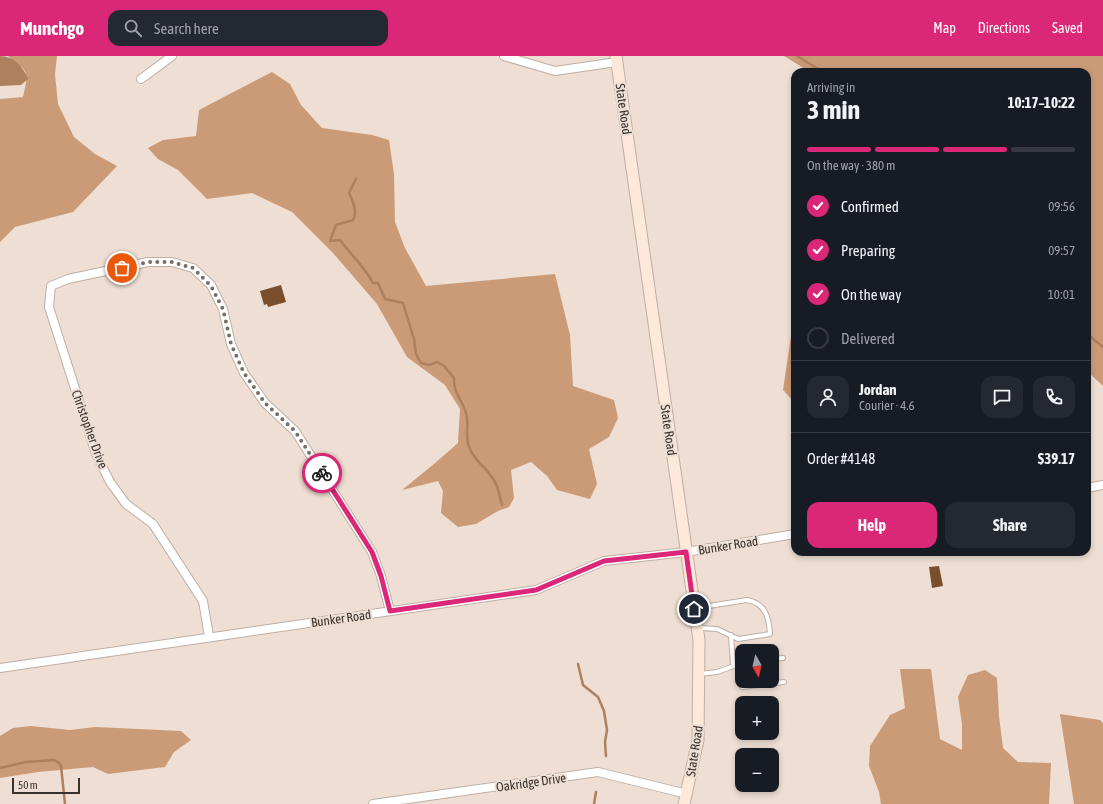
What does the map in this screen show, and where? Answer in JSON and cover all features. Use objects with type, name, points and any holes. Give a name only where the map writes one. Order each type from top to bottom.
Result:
[{"type":"main road","name":"State Road","points":[[617,59],[697,628],[700,675],[698,740],[686,799]]},
{"type":"street","points":[[141,79],[172,56]]},
{"type":"street","points":[[504,56],[555,71],[617,59]]},
{"type":"street","name":"Christopher Drive","points":[[209,636],[203,601],[153,524],[126,504],[110,482],[96,454],[49,307],[51,286],[68,279],[148,262],[172,262],[193,268],[211,286],[223,309],[231,344],[244,373],[265,403],[295,431],[372,552],[381,576],[390,611]]},
{"type":"street","points":[[1091,487],[1103,485]]},
{"type":"street","name":"Bunker Road","points":[[0,668],[209,636],[536,590],[604,561],[686,552],[791,535]]},
{"type":"street","name":"Oakridge Drive","points":[[373,804],[390,803],[598,772],[686,799]]},
{"type":"lane","points":[[694,609],[747,600],[756,601],[766,611],[770,634],[738,638],[717,629],[697,628]]},
{"type":"lane","points":[[700,675],[717,672],[733,666],[730,635]]},
{"type":"lane","points":[[779,658],[784,658]]},
{"type":"lane","points":[[779,683],[784,682]]},
{"type":"shaded area","points":[[0,56],[5,56],[14,60],[21,66],[28,79],[21,85],[0,86]]},
{"type":"shaded area","points":[[8,56],[57,56],[55,74],[58,104],[74,137],[95,154],[117,166],[73,212],[15,227],[0,242],[0,99],[23,97],[26,82],[26,73],[24,69]]},
{"type":"shaded area","points":[[784,56],[1103,56],[1103,386],[1091,375],[1091,68],[804,68]]},
{"type":"shaded area","points":[[272,72],[290,84],[301,105],[322,128],[372,135],[389,140],[394,174],[395,222],[405,248],[426,286],[555,274],[570,335],[573,386],[614,400],[618,418],[609,437],[589,449],[597,484],[590,499],[557,490],[547,476],[531,462],[511,470],[514,498],[509,507],[498,511],[476,524],[458,527],[441,513],[443,491],[438,481],[402,490],[458,443],[460,409],[445,385],[407,357],[377,304],[333,253],[292,212],[252,193],[207,199],[178,170],[158,159],[148,148],[163,140],[196,136],[199,110]]},
{"type":"shaded area","points":[[791,336],[791,399],[783,390]]},
{"type":"shaded area","points":[[900,669],[931,669],[940,739],[962,750],[962,724],[958,697],[968,675],[985,670],[997,678],[999,716],[1003,748],[1018,762],[1051,763],[1049,804],[881,804],[879,792],[869,766],[870,746],[890,715],[905,708]]},
{"type":"shaded area","points":[[1060,714],[1100,720],[1103,723],[1103,804],[1074,804]]},
{"type":"shaded area","points":[[31,726],[70,730],[95,727],[181,731],[191,740],[174,752],[165,767],[108,774],[93,767],[38,772],[0,778],[0,736],[13,728]]},
{"type":"building","points":[[281,285],[286,302],[268,307],[267,304],[264,305],[260,291]]},
{"type":"building","points":[[939,566],[943,586],[932,588],[929,567]]},
{"type":"waterway","points":[[797,56],[816,68]]},
{"type":"waterway","points":[[356,179],[349,193],[354,206],[355,214],[353,220],[336,225],[330,241],[340,240],[362,266],[373,283],[378,283],[385,299],[403,303],[414,339],[416,354],[421,363],[429,365],[437,362],[444,366],[454,378],[456,391],[467,415],[468,444],[474,457],[495,482],[502,505]]},
{"type":"waterway","points":[[1091,337],[1103,347]]},
{"type":"waterway","points":[[578,664],[583,685],[598,697],[604,711],[607,730],[605,742],[606,756]]},
{"type":"waterway","points":[[0,768],[26,762],[54,760],[58,762],[61,766],[65,804]]},
{"type":"waterway","points":[[594,804],[596,792]]},
{"type":"way so far","points":[[122,268],[148,262],[172,262],[193,268],[211,286],[223,309],[231,344],[244,373],[265,403],[295,431],[322,473]]},
{"type":"route","points":[[322,473],[372,552],[381,576],[390,611],[536,590],[604,561],[686,552],[694,609]]}]
